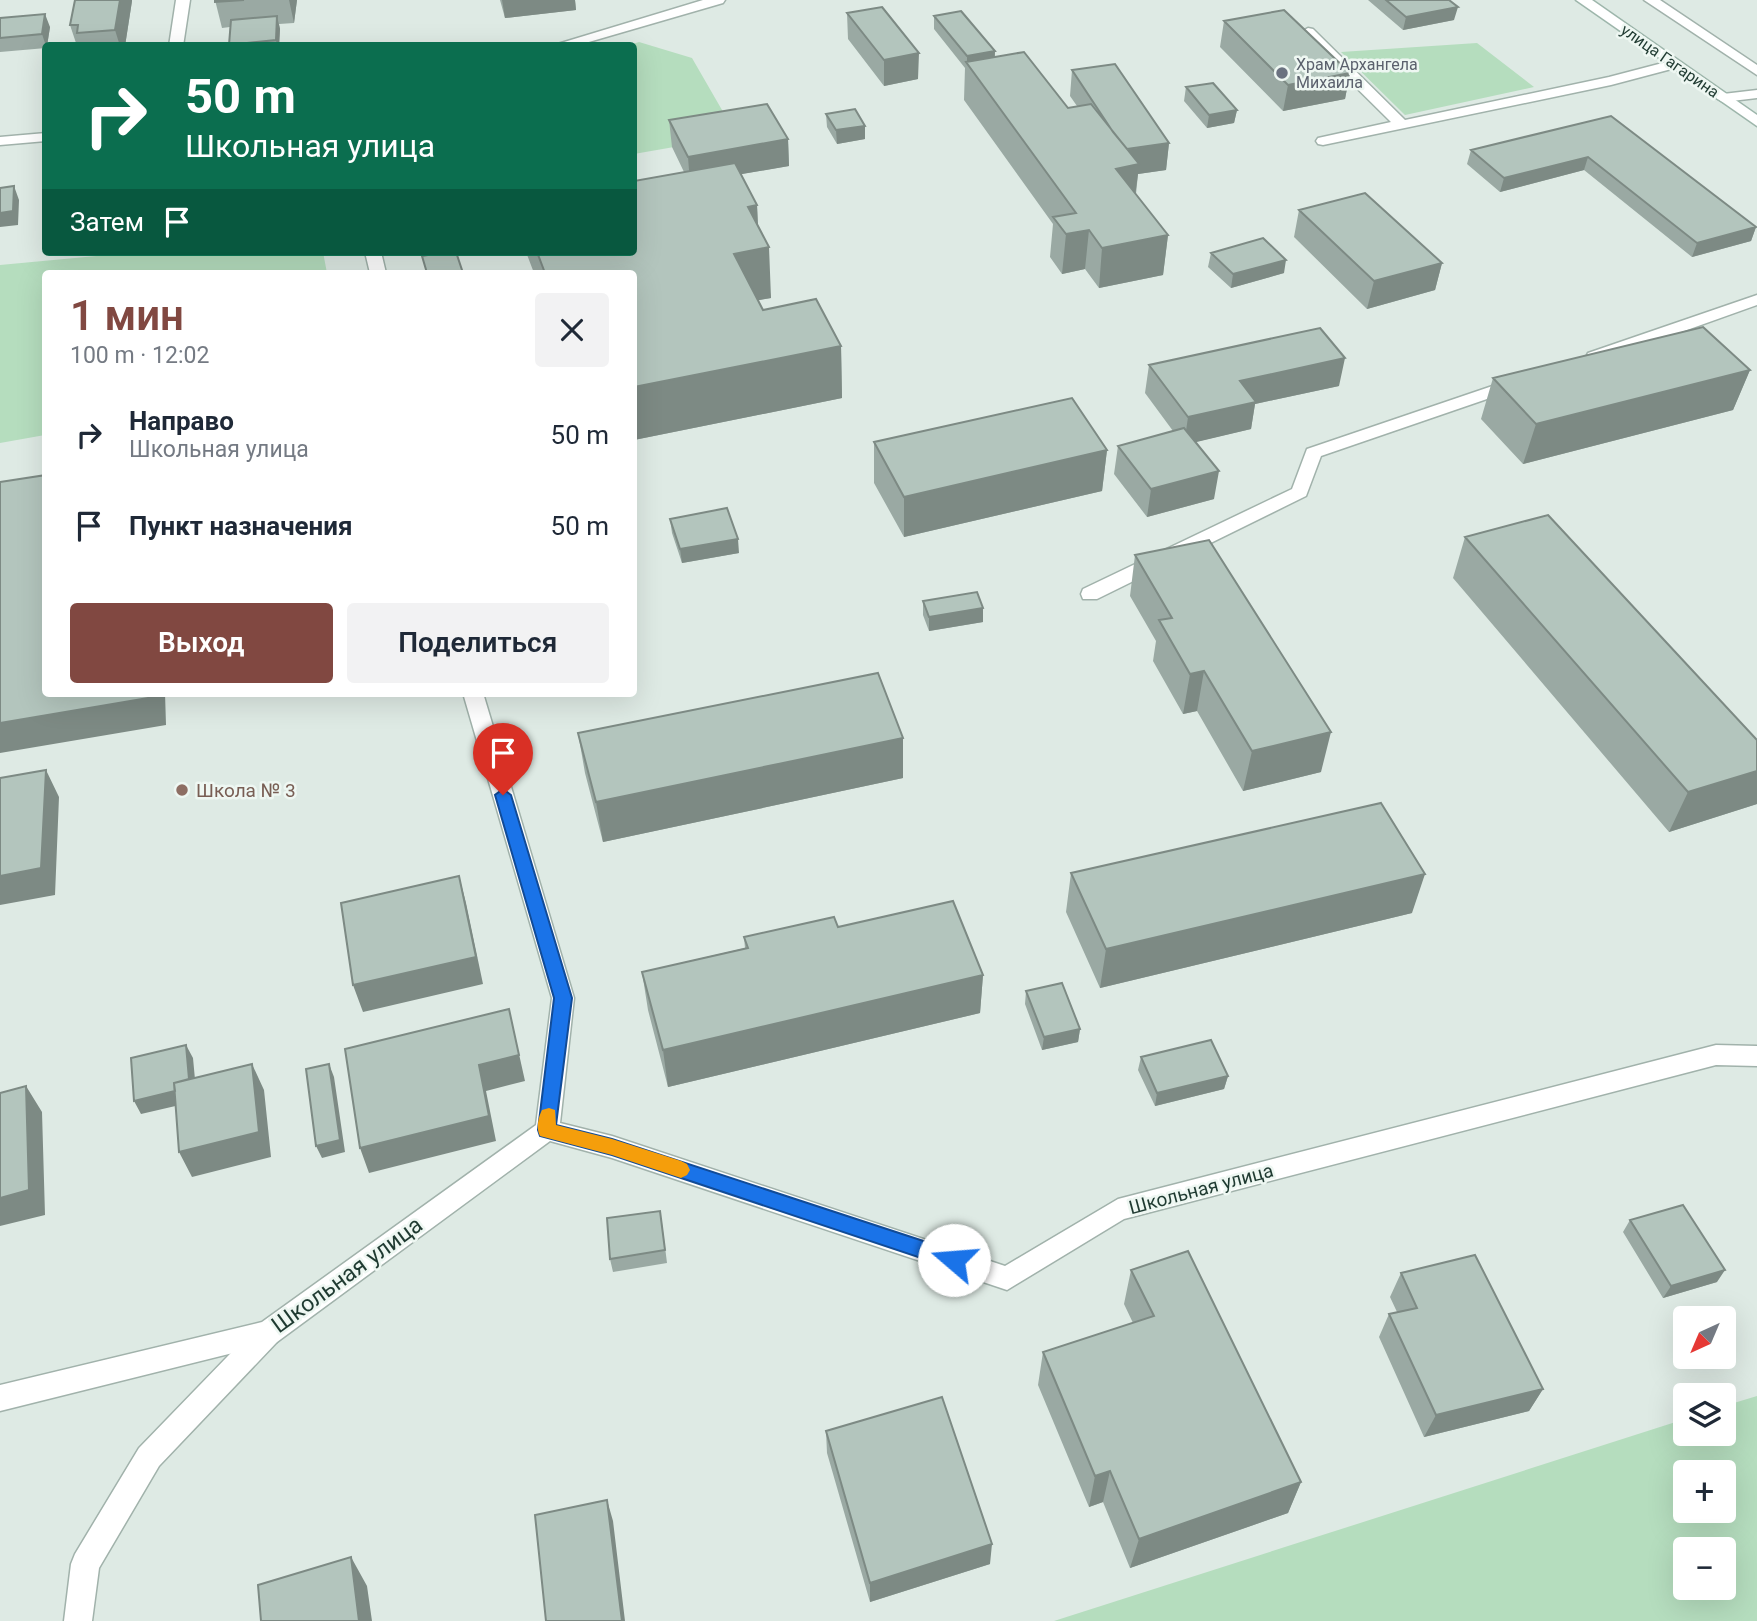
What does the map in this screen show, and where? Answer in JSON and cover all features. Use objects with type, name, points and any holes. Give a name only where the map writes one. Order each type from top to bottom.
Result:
[{"type":"street","points":[[177,42],[183,0]]},
{"type":"street","points":[[569,42],[650,13],[718,0]]},
{"type":"street","name":"улица Гагарина","points":[[1583,0],[1757,122]]},
{"type":"street","points":[[1651,0],[1757,71]]},
{"type":"street","points":[[1308,32],[1401,124]]},
{"type":"street","points":[[1323,141],[1611,81],[1674,64]]},
{"type":"street","points":[[1723,99],[1757,94]]},
{"type":"street","points":[[0,141],[42,137]]},
{"type":"street","points":[[1574,363],[1757,300]]},
{"type":"street","points":[[1090,594],[1300,492],[1313,453],[1535,377]]},
{"type":"street","points":[[473,697],[563,998],[547,1130]]},
{"type":"street","name":"Школьная улица","points":[[0,1398],[268,1334],[547,1130],[612,1147],[1007,1278],[1118,1210],[1716,1055],[1757,1056]]},
{"type":"street","points":[[78,1621],[85,1564],[149,1457],[268,1334]]},
{"type":"green space","points":[[637,43],[692,58],[737,136],[637,153]]},
{"type":"green space","points":[[1477,43],[1534,87],[1405,115],[1341,52]]},
{"type":"green space","points":[[96,256],[324,256],[326,270],[42,270],[42,436],[0,443],[0,265]]},
{"type":"green space","points":[[1757,1396],[1757,1621],[1054,1621],[1673,1423],[1673,1446],[1736,1446],[1736,1402]]},
{"type":"building","points":[[75,0],[120,0],[115,30],[77,33],[78,25],[70,25]]},
{"type":"building","points":[[1386,0],[1449,0],[1458,7],[1406,17]]},
{"type":"building","points":[[882,7],[919,53],[884,60],[847,13]]},
{"type":"building","points":[[1284,10],[1350,73],[1288,85],[1224,21]]},
{"type":"building","points":[[961,11],[995,51],[967,56],[934,16]]},
{"type":"building","points":[[45,14],[42,34],[0,38],[0,18]]},
{"type":"building","points":[[277,16],[276,40],[229,42],[231,20]]},
{"type":"building","points":[[1024,52],[1068,108],[1091,104],[1139,164],[1116,169],[1168,235],[1102,248],[1089,230],[1066,234],[1053,217],[1076,213],[966,62]]},
{"type":"building","points":[[1115,64],[1169,143],[1127,149],[1072,70]]},
{"type":"building","points":[[1213,83],[1237,110],[1209,115],[1186,87]]},
{"type":"building","points":[[767,104],[788,139],[688,157],[669,120]]},
{"type":"building","points":[[855,109],[865,126],[836,130],[826,114]]},
{"type":"building","points":[[1611,116],[1756,227],[1697,243],[1588,157],[1504,178],[1471,150]]},
{"type":"building","points":[[735,163],[757,205],[748,207],[769,247],[734,254],[763,310],[816,299],[841,346],[637,386],[637,270],[544,270],[539,256],[637,256],[637,180]]},
{"type":"building","points":[[14,186],[13,211],[0,213],[0,188]]},
{"type":"building","points":[[1365,193],[1442,263],[1374,281],[1299,210]]},
{"type":"building","points":[[1263,238],[1286,260],[1233,274],[1211,253]]},
{"type":"building","points":[[422,256],[457,256],[462,270],[426,270]]},
{"type":"building","points":[[1703,327],[1750,370],[1536,424],[1493,378]]},
{"type":"building","points":[[1320,328],[1345,358],[1240,381],[1256,402],[1188,417],[1149,365]]},
{"type":"building","points":[[1072,398],[1107,450],[904,497],[874,442]]},
{"type":"building","points":[[1184,428],[1219,471],[1151,489],[1118,446]]},
{"type":"building","points":[[42,476],[42,697],[154,697],[0,723],[0,482]]},
{"type":"building","points":[[727,508],[738,539],[680,549],[670,519]]},
{"type":"building","points":[[1548,515],[1757,740],[1757,771],[1688,792],[1465,537]]},
{"type":"building","points":[[1209,540],[1331,732],[1252,751],[1204,671],[1190,674],[1159,620],[1172,618],[1135,555]]},
{"type":"building","points":[[977,592],[983,608],[929,617],[923,601]]},
{"type":"building","points":[[878,673],[903,738],[596,802],[578,733]]},
{"type":"building","points":[[46,770],[41,868],[0,876],[0,778]]},
{"type":"building","points":[[1381,803],[1425,874],[1106,949],[1071,873]]},
{"type":"building","points":[[459,876],[476,957],[353,985],[341,903]]},
{"type":"building","points":[[953,901],[983,975],[663,1050],[642,972],[748,948],[744,937],[834,917],[838,927]]},
{"type":"building","points":[[1062,983],[1080,1029],[1044,1037],[1026,991]]},
{"type":"building","points":[[509,1009],[519,1055],[479,1065],[489,1116],[360,1148],[345,1049]]},
{"type":"building","points":[[1211,1040],[1228,1076],[1157,1093],[1141,1057]]},
{"type":"building","points":[[186,1045],[189,1079],[174,1083],[175,1091],[134,1101],[131,1058]]},
{"type":"building","points":[[252,1064],[259,1132],[179,1152],[174,1083]]},
{"type":"building","points":[[329,1064],[340,1140],[316,1146],[306,1069]]},
{"type":"building","points":[[26,1086],[29,1190],[0,1198],[0,1093]]},
{"type":"building","points":[[1683,1205],[1725,1270],[1671,1286],[1630,1220]]},
{"type":"building","points":[[660,1211],[665,1250],[610,1259],[607,1218]]},
{"type":"building","points":[[1188,1251],[1301,1482],[1139,1539],[1110,1471],[1095,1476],[1043,1352],[1154,1316],[1131,1270]]},
{"type":"building","points":[[1475,1255],[1543,1389],[1436,1415],[1389,1314],[1417,1308],[1401,1273]]},
{"type":"building","points":[[942,1397],[992,1544],[870,1583],[826,1431]]},
{"type":"building","points":[[607,1500],[622,1621],[546,1621],[535,1515]]},
{"type":"building","points":[[351,1557],[359,1621],[261,1621],[258,1585]]},
{"type":"slow traffic","points":[[549,1115],[547,1130],[612,1147],[681,1170]]},
{"type":"place","name":"Храм Архангела Михаила","points":[[1282,73]]},
{"type":"place","name":"Школа № 3","points":[[182,790]]},
{"type":"route","points":[[503,795],[563,998],[547,1130],[612,1147],[954,1260]]}]
